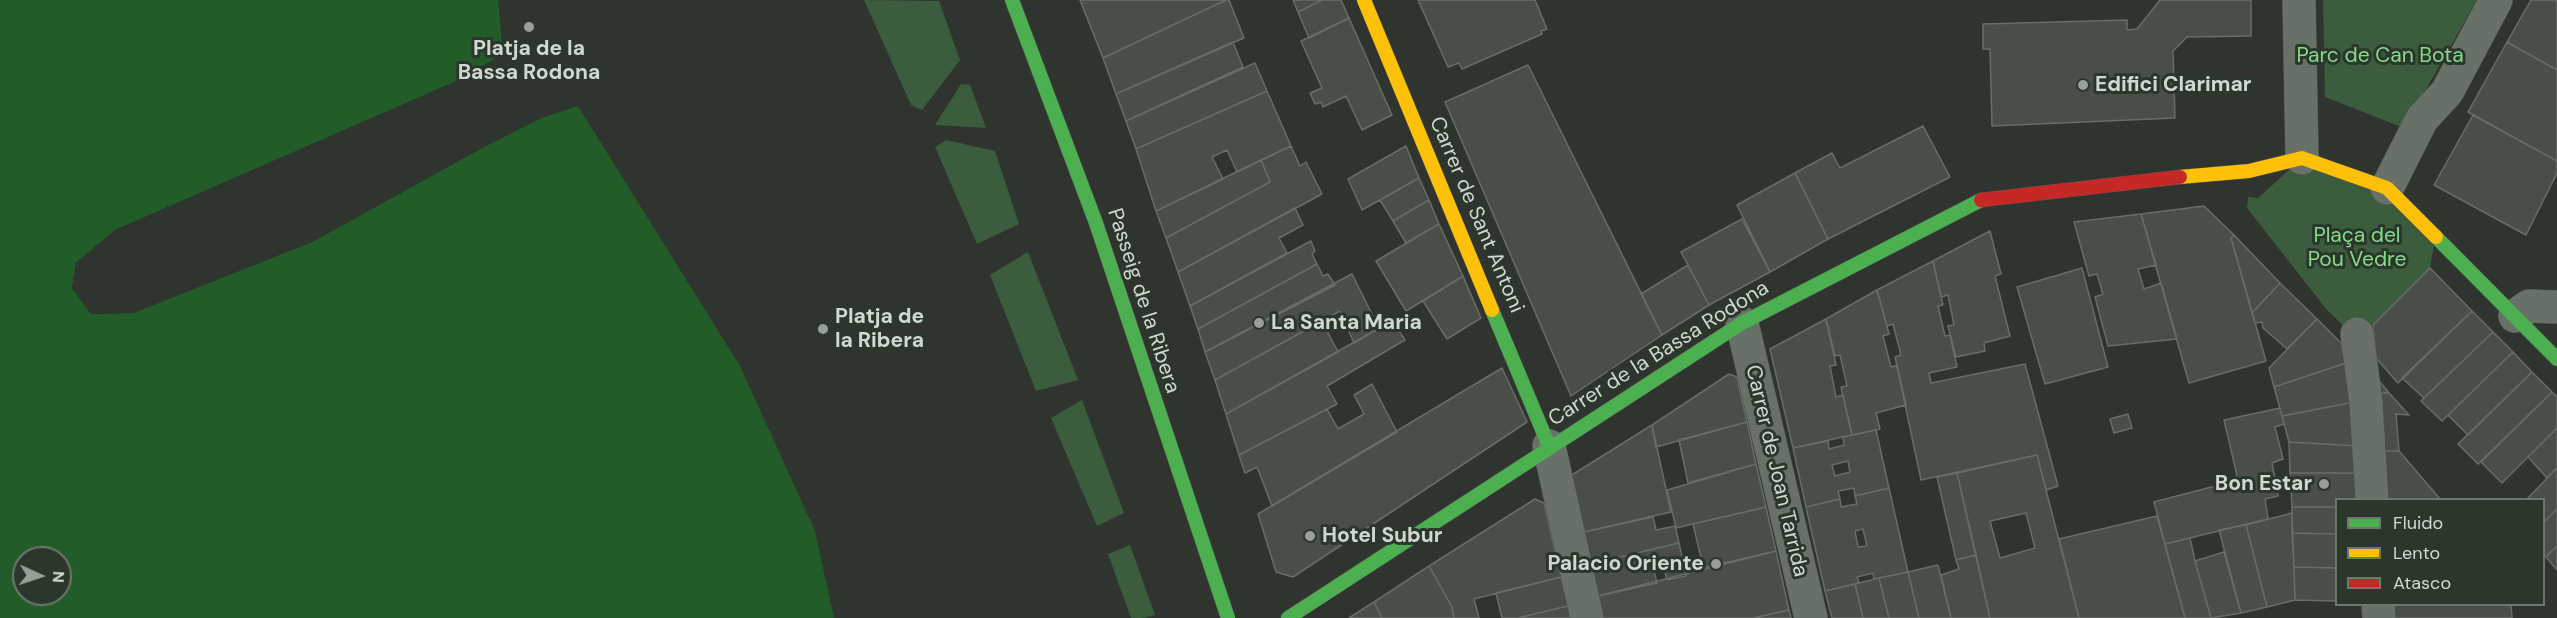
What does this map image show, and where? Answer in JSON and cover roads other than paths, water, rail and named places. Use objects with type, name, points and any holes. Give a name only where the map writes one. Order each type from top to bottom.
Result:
[{"type":"street","name":"Passeig de la Ribera","points":[[1012,0],[1096,223],[1228,618]]},
{"type":"street","name":"Carrer de Sant Antoni","points":[[1364,0],[1549,446]]},
{"type":"street","points":[[2299,0],[2302,158],[2387,188],[2557,359]]},
{"type":"street","points":[[2387,188],[2422,119],[2447,92],[2496,0]]},
{"type":"street","name":"Carrer de la Bassa Rodona","points":[[1288,618],[1549,446],[1742,323],[1981,200],[2249,171],[2302,158]]},
{"type":"street","points":[[2515,316],[2529,306],[2557,307]]},
{"type":"street","name":"Carrer de Joan Tarrida","points":[[1742,323],[1811,618]]},
{"type":"street","points":[[2357,334],[2366,403],[2372,498]]},
{"type":"street","points":[[1549,446],[1587,618]]},
{"type":"place","name":"Platja de la Bassa Rodona","points":[[529,27]]},
{"type":"place","name":"Edifici Clarimar","points":[[2083,85]]},
{"type":"place","name":"La Santa Maria","points":[[1259,323]]},
{"type":"place","name":"Platja de la Ribera","points":[[823,329]]},
{"type":"place","name":"Bon Estar","points":[[2324,484]]},
{"type":"place","name":"Hotel Subur","points":[[1310,536]]},
{"type":"place","name":"Palacio Oriente","points":[[1716,564]]},
{"type":"park label","name":"Parc de Can Bota","points":[[2380,56]]},
{"type":"park label","name":"Plaça del Pou Vedre","points":[[2357,248]]}]
